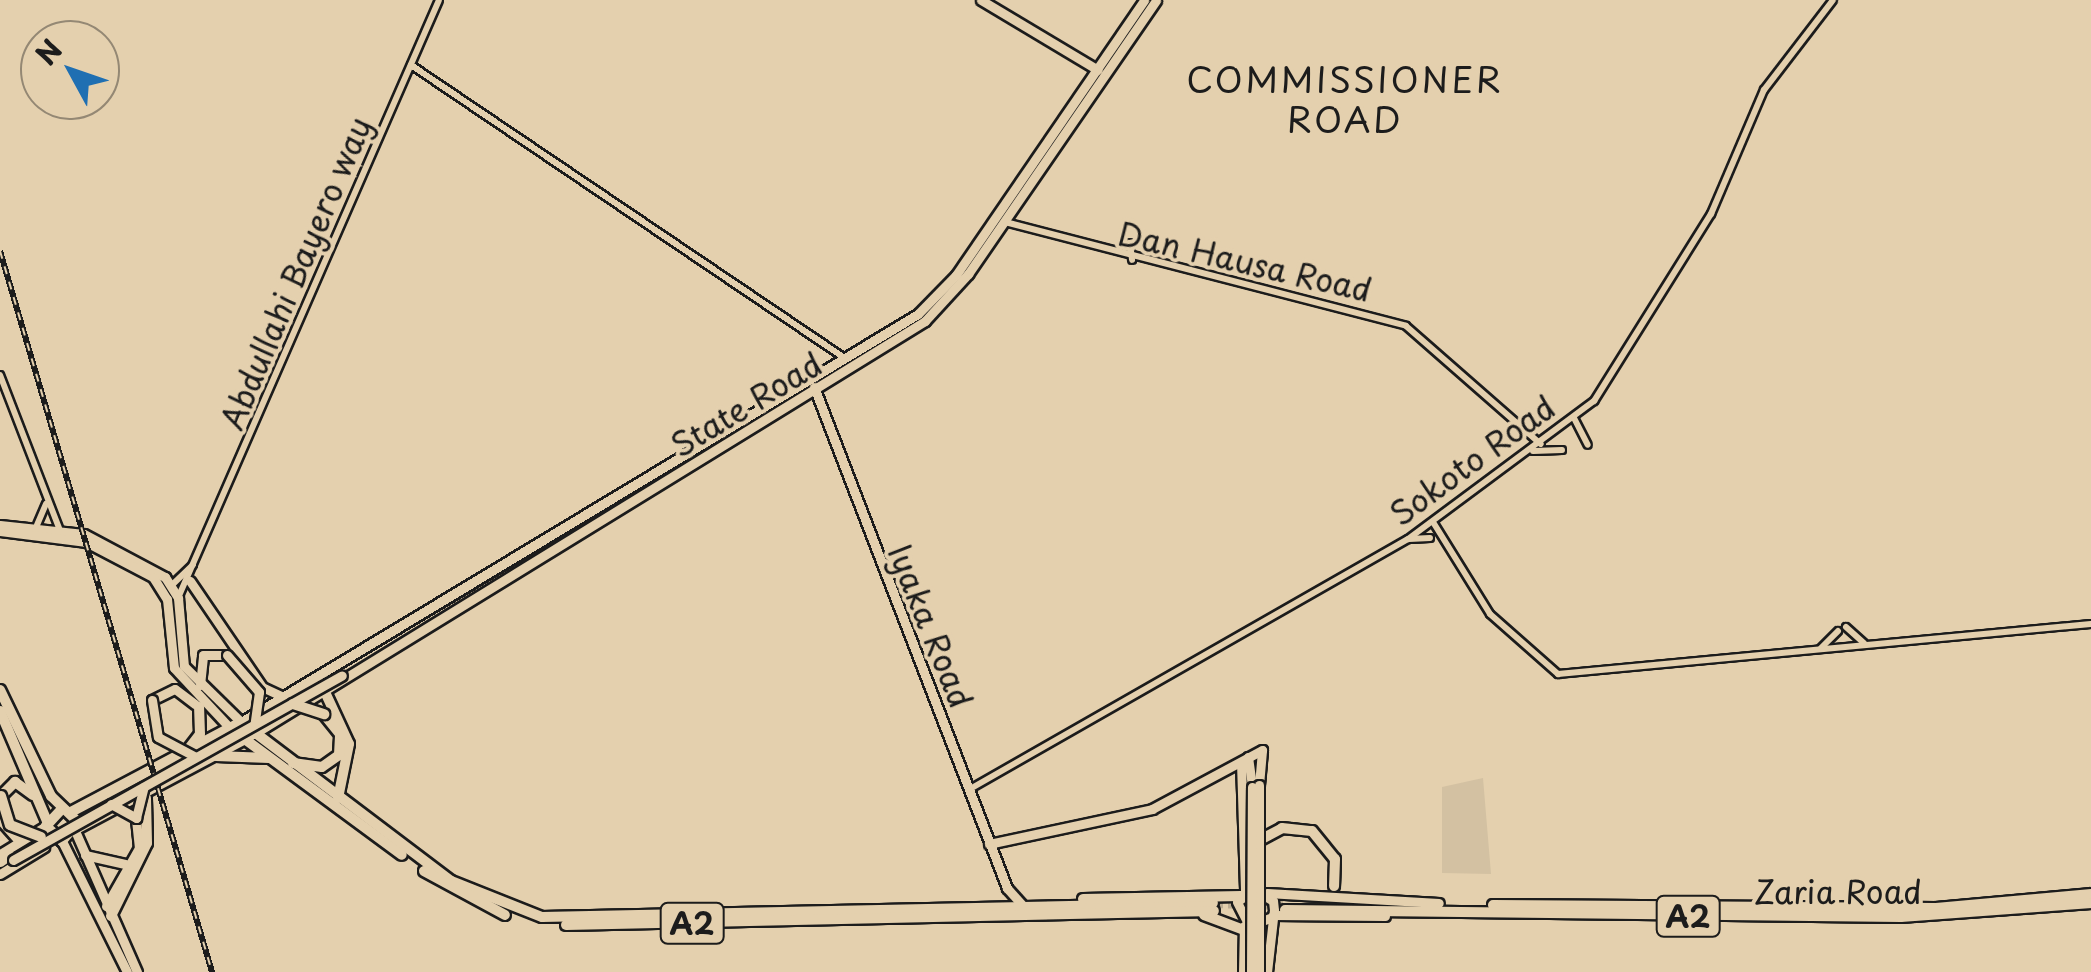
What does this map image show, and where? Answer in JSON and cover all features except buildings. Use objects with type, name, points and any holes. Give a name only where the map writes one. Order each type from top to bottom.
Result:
[{"type":"highway","points":[[0,690],[77,831]]},
{"type":"highway","points":[[325,692],[348,744],[338,798]]},
{"type":"highway","points":[[289,701],[324,714],[340,734],[336,759],[322,767],[290,763]]},
{"type":"highway","points":[[188,756],[200,734],[199,707]]},
{"type":"highway","points":[[0,711],[26,768],[44,824]]},
{"type":"highway","name":"A2","points":[[235,725],[269,758],[460,896],[532,922],[1076,905]]},
{"type":"highway","points":[[1,793],[10,825],[44,824],[66,810],[188,756],[235,725]]},
{"type":"highway","name":"A2","points":[[249,737],[466,890],[542,918],[999,906],[1218,906]]},
{"type":"highway","points":[[1,793],[24,784],[44,824],[59,841],[147,788],[249,737]]},
{"type":"highway","points":[[215,756],[269,758]]},
{"type":"highway","points":[[1,793],[26,768]]},
{"type":"highway","points":[[109,911],[145,850],[147,788]]},
{"type":"highway","points":[[0,818],[20,842]]},
{"type":"highway","points":[[1258,841],[1298,827],[1328,843],[1327,896]]},
{"type":"highway","points":[[1076,905],[1218,906],[1243,894]]},
{"type":"highway","name":"Zaria Road","points":[[2091,894],[1923,908],[1439,903],[1327,896],[1285,908],[1901,918],[2091,903]]},
{"type":"highway","points":[[1218,906],[1244,926]]},
{"type":"main road","points":[[970,0],[1098,76]]},
{"type":"main road","points":[[981,0],[994,11]]},
{"type":"main road","name":"State Road","points":[[235,725],[268,707],[289,701],[409,632],[937,310],[1004,222],[1144,0]]},
{"type":"main road","name":"State Road","points":[[848,364],[944,290],[1156,0]]},
{"type":"main road","name":"Iyaka Road","points":[[814,386],[818,410],[989,844],[1007,888],[1023,906]]},
{"type":"main road","points":[[803,393],[818,410]]},
{"type":"main road","points":[[0,528],[58,528],[94,542],[172,584],[178,598],[176,645],[201,688],[235,725]]},
{"type":"main road","points":[[0,528],[94,542],[158,583],[174,668],[235,725]]},
{"type":"main road","points":[[190,581],[262,688],[289,701]]},
{"type":"main road","points":[[4,862],[20,842],[44,824],[255,722],[409,632]]},
{"type":"main road","name":"State Road","points":[[249,737],[325,692],[409,632]]},
{"type":"main road","points":[[201,688],[203,655],[226,655],[259,692],[255,722]]},
{"type":"main road","points":[[4,862],[147,788],[340,674]]},
{"type":"main road","points":[[188,756],[158,737],[152,700],[175,689],[199,707],[235,725]]},
{"type":"main road","points":[[222,707],[268,707]]},
{"type":"main road","points":[[989,844],[1128,817],[1262,750],[1255,786],[1255,972]]},
{"type":"main road","points":[[1244,760],[1255,786],[1258,841],[1255,972]]},
{"type":"main road","points":[[1243,972],[1244,760]]},
{"type":"main road","points":[[109,911],[125,864],[141,841],[136,818],[147,788]]},
{"type":"main road","points":[[112,804],[136,818]]},
{"type":"main road","points":[[4,862],[44,824]]},
{"type":"main road","points":[[77,831],[83,854],[137,972]]},
{"type":"main road","points":[[4,862],[59,841],[126,972]]},
{"type":"main road","points":[[83,854],[125,864]]},
{"type":"main road","points":[[999,906],[1007,888]]},
{"type":"main road","points":[[1267,893],[1272,916],[1268,972]]},
{"type":"main road","points":[[1243,894],[1439,903]]},
{"type":"main road","points":[[1244,926],[1272,916],[1422,910]]},
{"type":"street","name":"Abdullahi Bayero way","points":[[194,564],[440,0]]},
{"type":"street","name":"Sokoto Road","points":[[970,789],[1408,539],[1574,418],[1663,296],[1764,90],[1833,0]]},
{"type":"street","points":[[411,65],[848,364]]},
{"type":"street","name":"Dan Hausa Road","points":[[1014,207],[1030,225]]},
{"type":"street","name":"Dan Hausa Road","points":[[1004,222],[1030,225],[1133,262],[1406,326],[1541,444]]},
{"type":"street","points":[[1130,243],[1133,262]]},
{"type":"street","points":[[0,375],[58,528]]},
{"type":"street","points":[[1574,418],[1588,444]]},
{"type":"street","points":[[1531,434],[1549,438]]},
{"type":"street","points":[[1531,452],[1562,450]]},
{"type":"street","points":[[37,525],[46,502]]},
{"type":"street","points":[[1441,536],[1450,512]]},
{"type":"street","points":[[1433,522],[1490,614],[1550,672],[2091,624]]},
{"type":"street","points":[[1408,539],[1430,538]]},
{"type":"street","points":[[178,598],[190,581],[194,564]]},
{"type":"street","points":[[172,584],[194,564]]},
{"type":"street","points":[[1846,626],[1870,644]]},
{"type":"street","points":[[1818,650],[1838,632]]},
{"type":"shaded area","points":[[1483,778],[1491,874],[1442,873],[1442,787]]},
{"type":"tunnel","points":[[1213,903],[1285,905]]},
{"type":"railway","points":[[0,251],[212,972]]},
{"type":"district","name":"COMMISSIONER ROAD","points":[[1345,99]]}]
